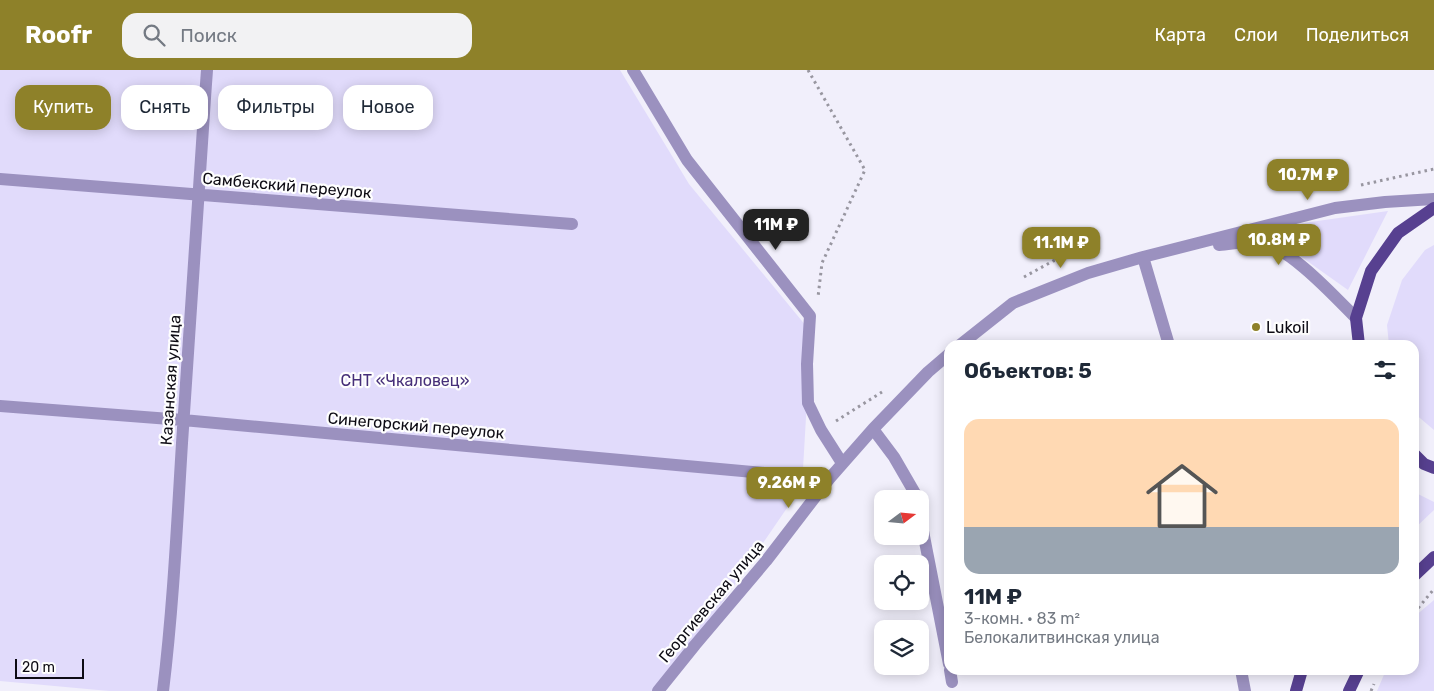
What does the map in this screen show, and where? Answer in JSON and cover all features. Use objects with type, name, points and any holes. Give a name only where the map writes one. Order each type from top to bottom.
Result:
[{"type":"main road","points":[[1358,340],[1356,318],[1371,271],[1398,233],[1434,208]]},
{"type":"main road","points":[[1419,459],[1424,464],[1434,468]]},
{"type":"main road","points":[[1419,571],[1434,556]]},
{"type":"main road","points":[[1296,691],[1301,675]]},
{"type":"main road","points":[[1349,691],[1357,675]]},
{"type":"street","name":"Казанская улица","points":[[163,691],[168,655],[207,70]]},
{"type":"street","points":[[633,70],[687,160],[810,316],[807,364],[808,403],[821,430],[842,463]]},
{"type":"street","name":"Самбекский переулок","points":[[0,179],[572,224]]},
{"type":"street","points":[[966,340],[1013,303],[1088,273],[1334,208],[1386,202],[1434,200]]},
{"type":"street","points":[[1189,246],[1260,242],[1278,249],[1314,275],[1356,318]]},
{"type":"street","points":[[1143,257],[1168,340]]},
{"type":"street","name":"Георгиевская улица","points":[[658,691],[694,645],[766,561],[828,479],[873,429],[928,372],[944,358]]},
{"type":"street","name":"Синегорский переулок","points":[[0,406],[184,420],[828,479]]},
{"type":"street","points":[[873,429],[894,457],[913,490]]},
{"type":"street","points":[[926,545],[944,638]]},
{"type":"street","points":[[1242,675],[1245,691]]},
{"type":"path","points":[[808,70],[865,170],[822,263],[818,299]]},
{"type":"path","points":[[1419,607],[1434,589]]},
{"type":"green space","name":"СНТ «Чкаловец»","points":[[0,70],[620,70],[689,184],[811,332],[802,486],[662,691],[109,691],[0,681]]},
{"type":"green space","points":[[1388,211],[1348,290],[1262,229]]},
{"type":"green space","points":[[1434,245],[1434,430],[1419,417],[1419,340],[1388,340],[1387,325],[1402,280],[1425,250]]},
{"type":"green space","points":[[1419,494],[1434,502],[1434,510],[1419,524]]},
{"type":"green space","points":[[1434,600],[1434,691],[1377,691],[1384,675],[1419,675],[1419,613]]},
{"type":"place","name":"Lukoil","points":[[1256,327]]}]
